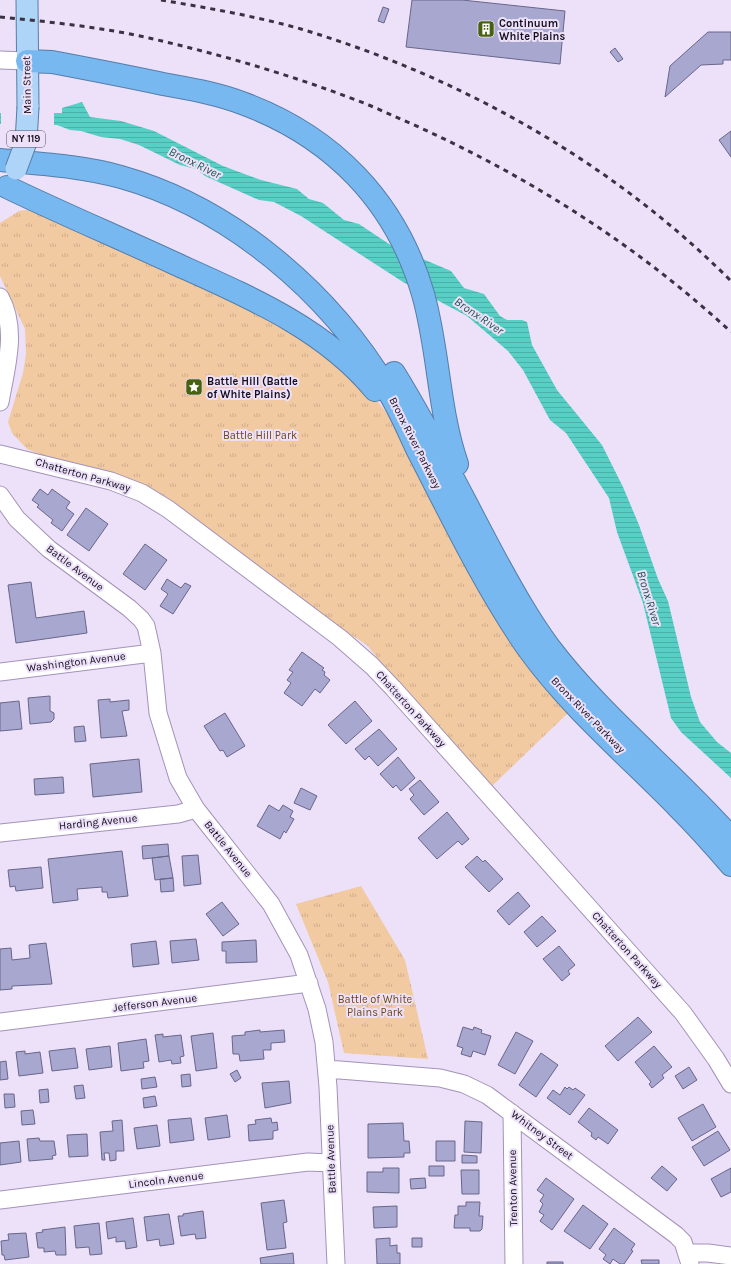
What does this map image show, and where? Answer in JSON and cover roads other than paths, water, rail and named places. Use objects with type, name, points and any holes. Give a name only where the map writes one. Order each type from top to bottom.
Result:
[{"type":"highway","points":[[27,61],[52,62],[203,92],[241,102],[296,128],[334,154],[374,195],[396,227],[415,269],[428,312],[448,432],[479,528]]},
{"type":"highway","name":"Bronx River Parkway","points":[[0,148],[86,156],[113,161],[146,171],[178,184],[228,211],[268,237],[296,259],[342,303],[369,336],[385,359],[429,432],[479,528],[532,622],[566,668],[611,716],[698,801],[731,838]]},
{"type":"highway","name":"Bronx River Parkway","points":[[6,179],[72,167],[110,174],[136,182],[161,191],[196,208],[244,237],[299,280],[328,308],[345,328],[388,390],[417,448],[498,599],[542,667],[580,709],[677,805],[731,865]]},
{"type":"highway","points":[[6,179],[295,323],[337,352],[362,375],[380,395],[417,448]]},
{"type":"main road","name":"Main Street","points":[[6,179],[26,142],[28,107],[27,0]]},
{"type":"street","points":[[0,60],[27,61]]},
{"type":"street","points":[[0,297],[8,314],[10,329],[8,354],[0,402]]},
{"type":"street","name":"Chatterton Parkway","points":[[0,454],[111,481],[142,493],[168,509],[356,651],[393,688],[683,1013],[716,1059],[731,1084]]},
{"type":"street","name":"Battle Avenue","points":[[0,495],[16,519],[49,549],[141,619],[149,632],[155,700],[162,729],[178,778],[196,808],[271,904],[292,939],[309,983],[321,1024],[327,1069],[336,1264]]},
{"type":"street","name":"Washington Avenue","points":[[0,672],[152,653]]},
{"type":"street","name":"Harding Avenue","points":[[0,832],[178,814],[196,808]]},
{"type":"street","name":"Jefferson Avenue","points":[[0,1022],[287,987],[309,983]]},
{"type":"street","name":"Whitney Street","points":[[327,1069],[452,1081],[464,1084],[487,1095],[676,1236],[683,1242],[689,1258],[708,1252],[731,1256]]},
{"type":"street","name":"Trenton Avenue","points":[[512,1113],[514,1264]]},
{"type":"street","name":"Lincoln Avenue","points":[[0,1200],[308,1162],[331,1163]]},
{"type":"water","name":"Bronx River","points":[[82,102],[90,117],[121,121],[154,131],[223,166],[261,180],[297,189],[309,199],[323,203],[344,220],[359,224],[392,246],[451,271],[464,288],[484,294],[500,316],[507,320],[522,320],[527,322],[532,345],[557,390],[602,445],[623,487],[639,525],[658,579],[668,601],[691,697],[700,722],[717,742],[731,753],[731,778],[681,732],[671,718],[643,603],[617,532],[609,498],[566,433],[550,420],[523,370],[508,351],[467,316],[403,282],[301,216],[274,202],[259,200],[205,176],[196,169],[180,165],[139,145],[120,139],[101,137],[81,131],[70,130],[57,125],[0,124],[0,113],[62,113],[62,108]]},
{"type":"railway","points":[[161,0],[249,16],[301,29],[361,49],[419,72],[476,98],[531,128],[585,162],[636,198],[685,238],[731,281]]},
{"type":"railway","points":[[0,17],[94,28],[131,34],[175,44],[279,73],[363,103],[412,124],[498,166],[580,215],[620,242],[658,271],[731,332]]},
{"type":"place","name":"Continuum White Plains","points":[[486,29]]},
{"type":"place","name":"Battle Hill (Battle of White Plains)","points":[[194,387]]},
{"type":"park label","name":"Battle Hill Park","points":[[260,435]]},
{"type":"park label","name":"Battle of White Plains Park","points":[[375,1005]]}]
